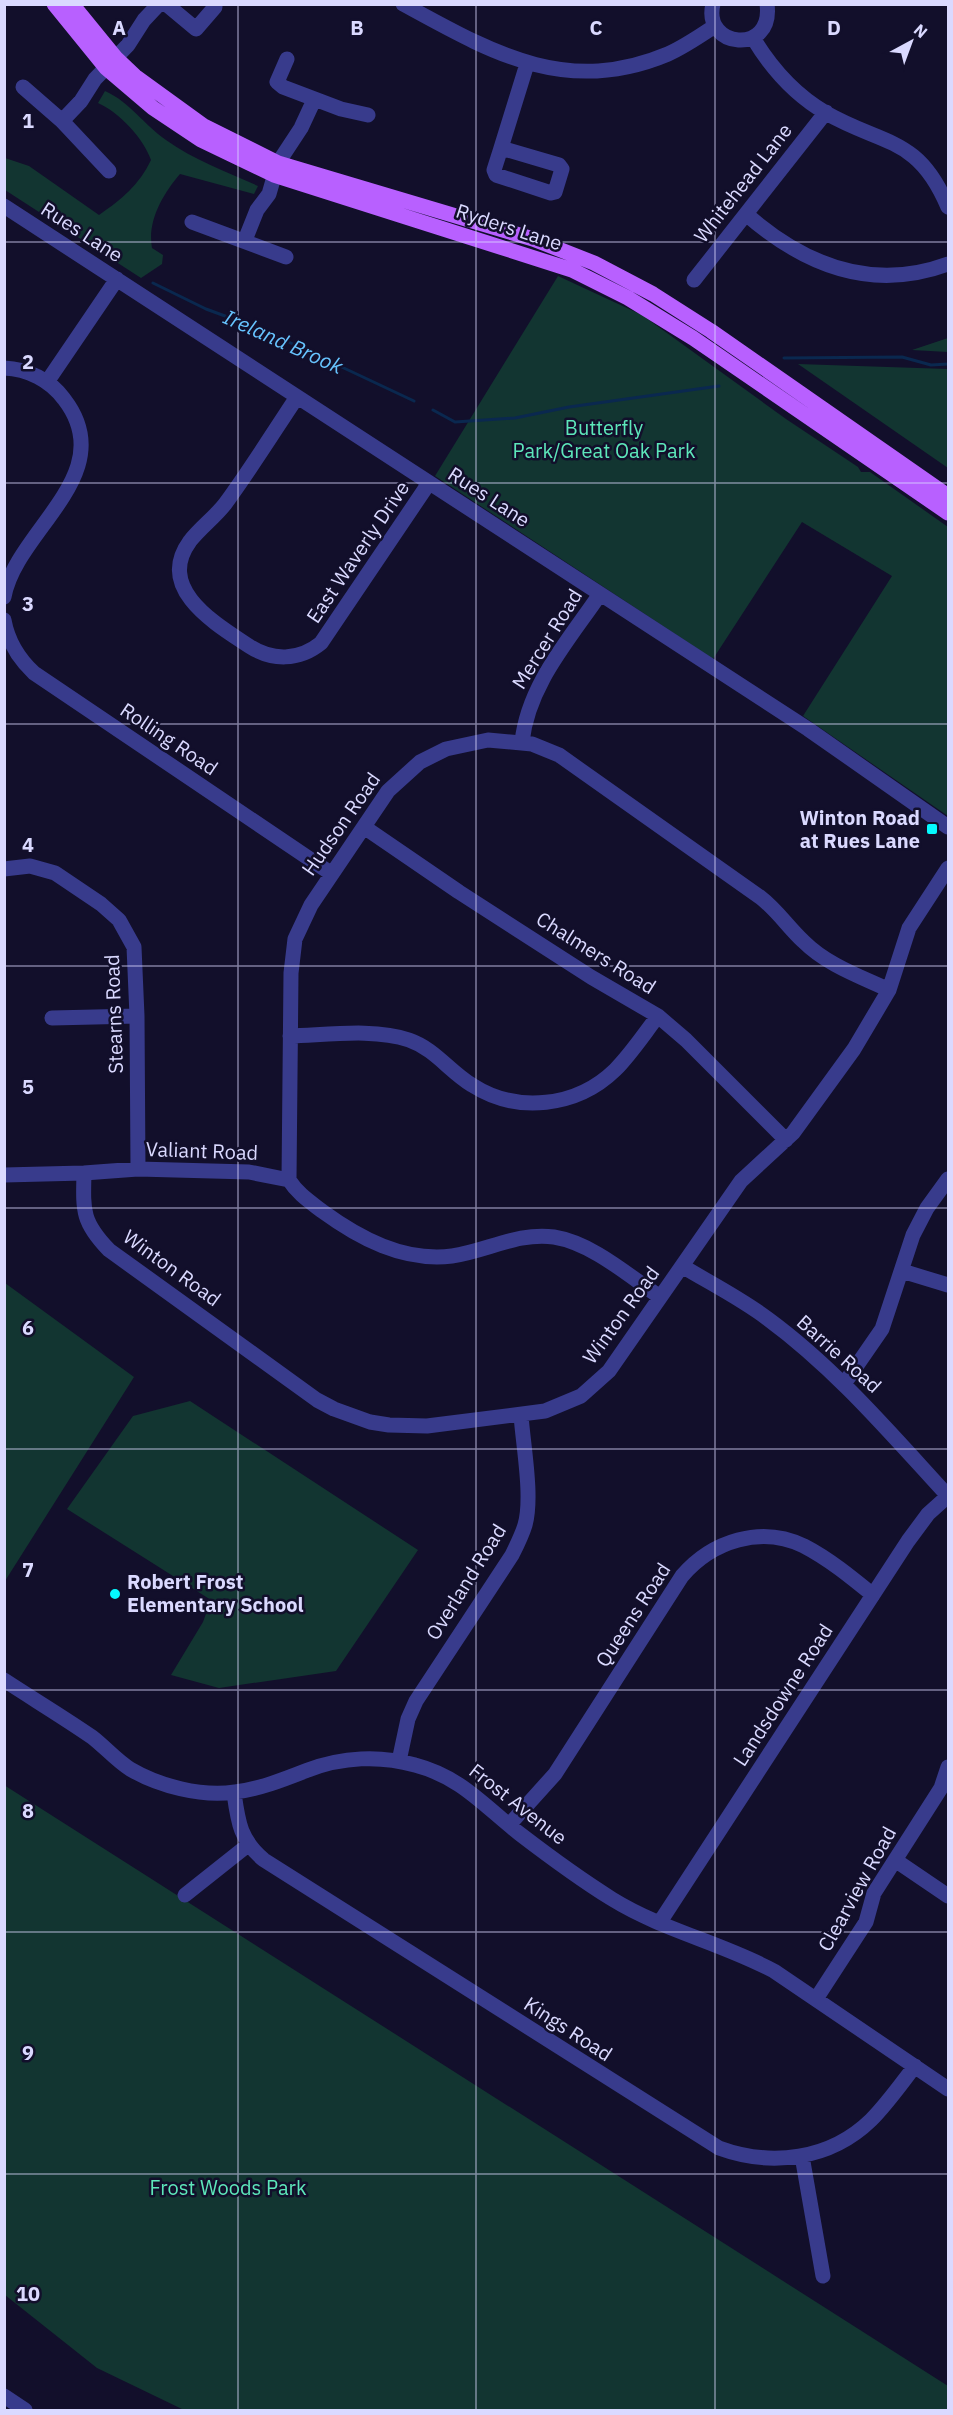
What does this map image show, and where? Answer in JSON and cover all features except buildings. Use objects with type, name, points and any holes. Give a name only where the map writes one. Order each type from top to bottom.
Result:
[{"type":"main road","name":"Ryders Lane","points":[[54,4],[176,125],[237,159],[533,239],[594,263],[653,294],[711,331],[948,496]]},
{"type":"main road","name":"Ryders Lane","points":[[72,4],[111,63]]},
{"type":"main road","name":"Ryders Lane","points":[[276,169],[572,270],[619,293],[693,338],[948,513]]},
{"type":"street","points":[[62,121],[81,101],[95,79],[128,45],[144,20],[159,4]]},
{"type":"street","points":[[166,4],[196,29],[215,7]]},
{"type":"street","points":[[403,4],[467,39],[526,64],[578,71],[625,67],[669,54],[715,26]]},
{"type":"street","points":[[713,4],[712,18],[715,26],[727,38],[744,41],[753,38],[766,24],[768,5]]},
{"type":"street","points":[[753,38],[762,55],[790,87],[826,112],[856,128],[895,143],[913,155],[935,178],[948,207]]},
{"type":"street","points":[[287,58],[277,82],[283,87],[314,100],[368,115]]},
{"type":"street","points":[[501,148],[526,64]]},
{"type":"street","points":[[23,87],[62,121],[109,171]]},
{"type":"street","points":[[245,240],[257,210],[269,194],[276,169],[301,128],[314,100]]},
{"type":"street","name":"Whitehead Lane","points":[[694,280],[826,112]]},
{"type":"street","name":"Rues Lane","points":[[4,206],[808,729],[948,827]]},
{"type":"street","points":[[746,214],[786,245],[805,255],[846,270],[890,276],[912,275],[948,264]]},
{"type":"street","points":[[192,222],[286,257]]},
{"type":"street","points":[[47,382],[117,279]]},
{"type":"street","points":[[4,368],[25,371],[47,382],[59,393],[73,414],[80,437],[79,462],[71,485],[13,570],[4,597]]},
{"type":"street","name":"East Waverly Drive","points":[[297,397],[224,505],[190,541],[181,560],[181,580],[192,603],[254,649],[272,656],[284,657],[306,653],[321,643],[429,483]]},
{"type":"street","name":"Mercer Road","points":[[522,742],[526,717],[535,693],[600,594]]},
{"type":"street","name":"Rolling Road","points":[[4,620],[9,638],[10,655],[40,678],[332,874]]},
{"type":"street","name":"Hudson Road","points":[[289,1180],[291,974],[295,939],[311,905],[397,780],[433,754],[474,741],[522,742],[545,749],[571,762],[766,902],[802,941],[819,954],[838,966],[889,990]]},
{"type":"street","name":"Chalmers Road","points":[[364,826],[477,904],[591,977],[658,1016],[686,1040],[786,1140]]},
{"type":"street","name":"Stearns Road","points":[[4,868],[30,866],[50,871],[101,904],[118,920],[134,947],[138,1169]]},
{"type":"street","name":"Winton Road","points":[[84,1173],[83,1199],[86,1216],[92,1232],[109,1250],[317,1400],[334,1409],[370,1422],[408,1427],[521,1415],[558,1407],[591,1389],[609,1371],[741,1181],[786,1140],[807,1115],[854,1049],[889,990],[909,928],[948,867]]},
{"type":"street","points":[[52,1018],[137,1016]]},
{"type":"street","points":[[290,1036],[378,1034],[400,1037],[429,1050],[462,1078],[482,1091],[505,1100],[540,1103],[576,1096],[607,1078],[621,1064],[658,1016]]},
{"type":"street","name":"Valiant Road","points":[[4,1175],[138,1169],[249,1172],[289,1180]]},
{"type":"street","points":[[844,1384],[882,1329],[913,1235],[927,1208],[948,1179]]},
{"type":"street","points":[[289,1180],[297,1192],[345,1228],[373,1243],[400,1252],[450,1256],[525,1237],[557,1238],[587,1248],[660,1297]]},
{"type":"street","name":"Barrie Road","points":[[682,1266],[767,1317],[844,1384],[948,1496]]},
{"type":"street","points":[[902,1271],[948,1285]]},
{"type":"street","name":"Overland Road","points":[[399,1761],[408,1719],[416,1701],[521,1538],[528,1506],[521,1415]]},
{"type":"street","name":"Landsdowne Road","points":[[660,1922],[908,1541],[928,1515],[948,1496]]},
{"type":"street","name":"Queens Road","points":[[509,1825],[555,1774],[682,1576],[704,1554],[742,1539],[763,1537],[783,1539],[823,1557],[873,1595]]},
{"type":"street","name":"Frost Avenue","points":[[4,1680],[94,1738],[115,1757],[140,1773],[184,1789],[218,1793],[234,1792],[344,1760],[399,1761],[433,1771],[449,1778],[483,1801],[509,1825],[614,1900],[774,1971],[948,2089]]},
{"type":"street","name":"Clearview Road","points":[[816,1999],[866,1922],[874,1893],[941,1788],[948,1767]]},
{"type":"street","name":"Kings Road","points":[[234,1792],[239,1823],[249,1845],[270,1864],[705,2141],[747,2156],[777,2159],[802,2156],[834,2145],[859,2130],[884,2106],[915,2066]]},
{"type":"street","points":[[185,1894],[249,1845]]},
{"type":"street","points":[[895,1860],[948,1896]]},
{"type":"street","points":[[802,2156],[823,2276]]},
{"type":"street","points":[[4,2396],[26,2410]]},
{"type":"green space","points":[[105,91],[122,101],[158,134],[188,154],[258,186],[254,194],[180,174],[162,199],[152,228],[152,248],[163,255],[162,264],[141,278],[5,190],[5,158],[29,166],[99,215],[129,191],[151,160],[143,144],[130,127],[98,103]]},
{"type":"green space","name":"Butterfly Park/Great Oak Park","points":[[558,276],[642,315],[786,419],[858,467],[861,472],[870,472],[948,527],[948,816],[803,716],[892,576],[802,522],[713,659],[435,476]]},
{"type":"green space","points":[[948,338],[948,352],[912,350]]},
{"type":"green space","points":[[798,364],[948,369],[948,468]]},
{"type":"green space","points":[[5,1283],[134,1377],[5,1581]]},
{"type":"green space","points":[[190,1401],[418,1550],[336,1671],[219,1688],[171,1675],[203,1622],[211,1600],[67,1509],[133,1416]]},
{"type":"green space","name":"Frost Woods Park","points":[[4,1785],[948,2386],[948,2410],[184,2410],[97,2368],[5,2295]]},
{"type":"waterway","name":"Ireland Brook","points":[[153,283],[206,309],[263,330],[414,401]]},
{"type":"waterway","name":"Ireland Brook","points":[[784,358],[902,357],[931,365],[948,364]]},
{"type":"waterway","name":"Ireland Brook","points":[[433,410],[455,422],[515,418],[569,407],[719,386]]},
{"type":"place","name":"Winton Road at Rues Lane","points":[[932,829]]},
{"type":"place","name":"Robert Frost Elementary School","points":[[115,1594]]}]
